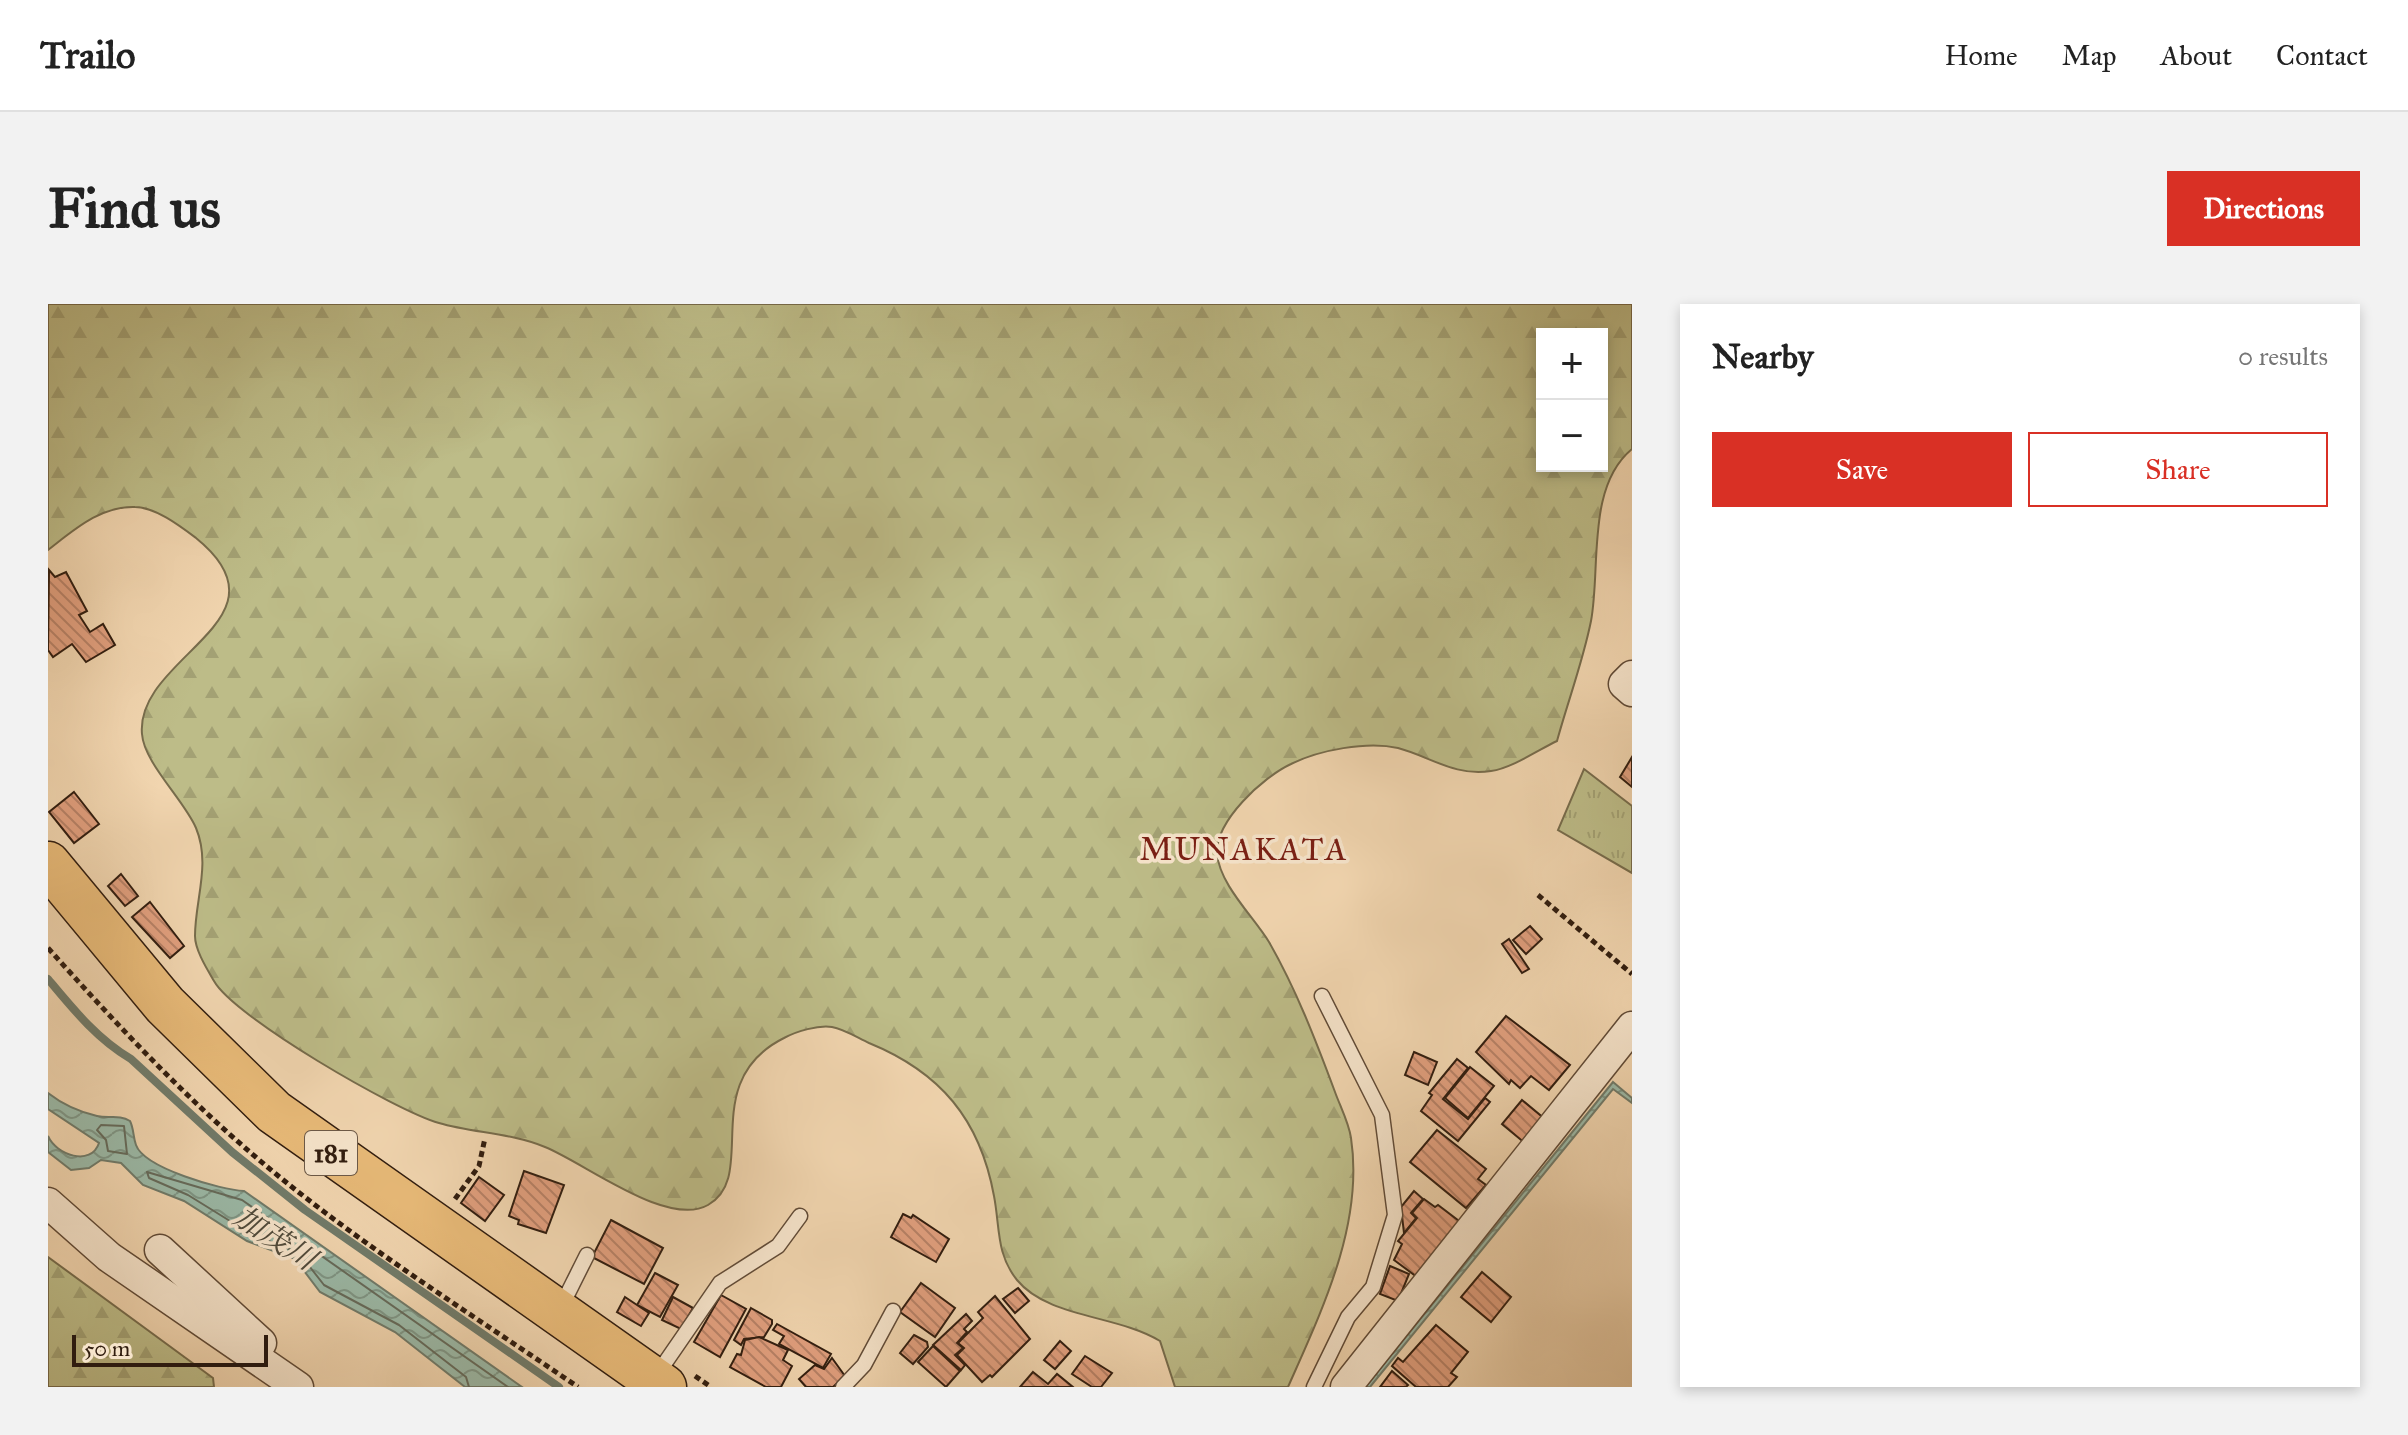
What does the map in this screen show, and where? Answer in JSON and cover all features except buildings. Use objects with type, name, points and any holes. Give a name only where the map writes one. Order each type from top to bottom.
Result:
[{"type":"highway","name":"181","points":[[48,864],[165,1005],[274,1112],[651,1378]]},
{"type":"highway","name":"181","points":[[48,904],[172,1052],[289,1159],[651,1378]]},
{"type":"street","points":[[1632,676],[1624,684],[1632,691]]},
{"type":"street","points":[[1346,1387],[1632,1027]]},
{"type":"street","points":[[48,1203],[109,1257],[298,1387]]},
{"type":"street","points":[[160,1250],[246,1332],[313,1380],[316,1387]]},
{"type":"lane","points":[[1314,1387],[1348,1317],[1373,1287],[1395,1215],[1382,1115],[1322,996]]},
{"type":"lane","points":[[651,1378],[720,1283],[778,1246],[800,1216]]},
{"type":"lane","points":[[558,1313],[587,1255]]},
{"type":"lane","points":[[843,1387],[864,1365],[893,1311]]},
{"type":"path","points":[[1538,895],[1632,974]]},
{"type":"path","points":[[48,948],[176,1084],[244,1147],[302,1194],[578,1387]]},
{"type":"path","points":[[449,1206],[479,1166],[485,1138]]},
{"type":"path","points":[[651,1378],[711,1387]]},
{"type":"green space","points":[[48,304],[1632,304],[1632,449],[1617,465],[1601,506],[1591,621],[1557,741],[1508,766],[1478,772],[1454,768],[1386,746],[1358,746],[1315,755],[1280,770],[1255,789],[1232,814],[1218,841],[1219,866],[1238,900],[1269,942],[1288,978],[1351,1138],[1353,1170],[1346,1234],[1326,1297],[1288,1387],[1175,1387],[1160,1341],[1143,1332],[1065,1309],[1030,1292],[1017,1280],[1005,1260],[988,1169],[967,1121],[953,1102],[917,1068],[841,1030],[826,1027],[801,1031],[784,1038],[758,1057],[742,1079],[735,1103],[729,1173],[723,1191],[708,1205],[691,1210],[649,1201],[532,1142],[439,1123],[418,1115],[318,1061],[252,1017],[214,981],[197,947],[195,936],[202,868],[200,842],[190,817],[150,757],[142,734],[146,707],[162,682],[204,638],[221,615],[229,592],[222,567],[183,528],[143,508],[110,510],[78,527],[48,550]]},
{"type":"green space","points":[[1584,769],[1632,806],[1632,873],[1558,830]]},
{"type":"green space","points":[[48,1257],[213,1378],[214,1387],[48,1387]]},
{"type":"water","points":[[1613,1082],[1632,1098],[1632,1103],[1613,1089],[1370,1387],[1365,1387]]},
{"type":"water","name":"加茂川","points":[[48,1093],[84,1112],[130,1121],[136,1145],[153,1162],[202,1182],[244,1191],[522,1387],[465,1387],[395,1332],[320,1292],[295,1259],[247,1241],[184,1201],[143,1185],[121,1163],[101,1160],[89,1168],[71,1170],[48,1152],[48,1136],[58,1148],[74,1156],[89,1155],[99,1143],[48,1109]]},
{"type":"waterway","points":[[48,979],[96,1033],[131,1059],[232,1152],[305,1210],[559,1387]]},
{"type":"district","name":"MUNAKATA","points":[[1244,849]]}]
